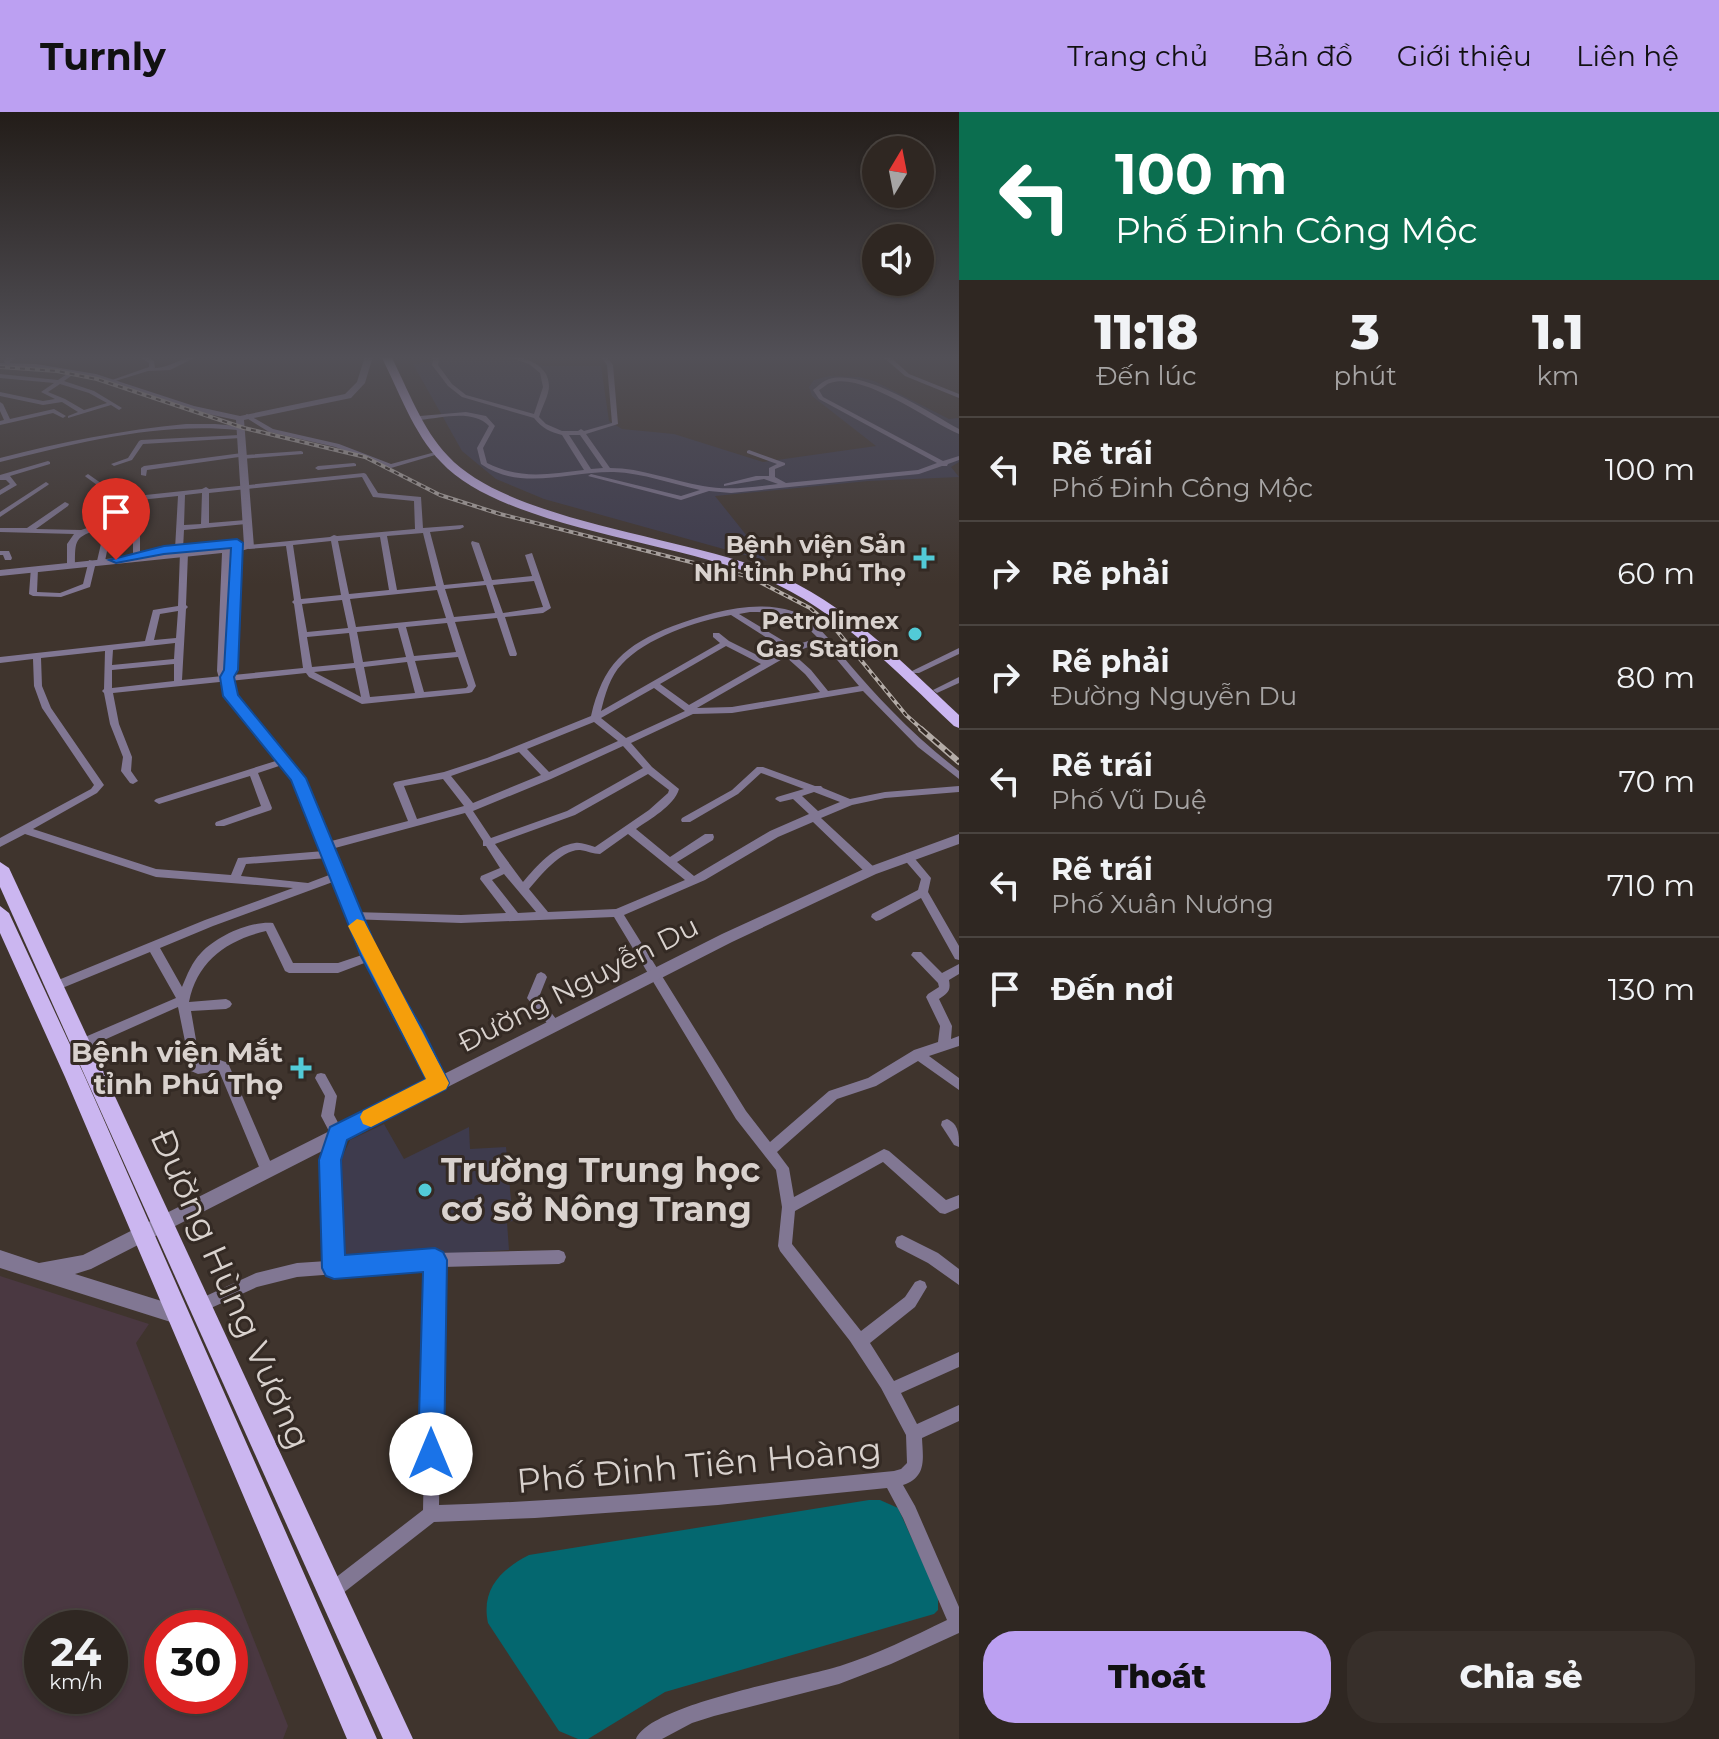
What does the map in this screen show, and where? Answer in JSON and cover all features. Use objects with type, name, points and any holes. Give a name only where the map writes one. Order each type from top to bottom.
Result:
[{"type":"main road","points":[[431,432],[439,453],[470,480],[522,502],[724,561],[789,585],[825,605],[858,629],[959,723]]},
{"type":"main road","points":[[435,432],[460,463],[479,478],[522,502],[729,556],[793,579],[861,621],[959,711]]},
{"type":"main road","name":"Đường Hùng Vương","points":[[0,868],[4,901],[163,1224],[177,1315],[362,1739]]},
{"type":"main road","name":"Đường Hùng Vương","points":[[4,901],[55,986],[398,1739]]},
{"type":"street","points":[[0,460],[52,447],[156,432]]},
{"type":"street","points":[[114,464],[130,459],[141,442],[200,432]]},
{"type":"street","points":[[241,432],[246,522],[237,545],[223,671],[230,696],[237,708],[285,761],[303,788],[371,956],[417,1038],[438,1083]]},
{"type":"street","points":[[275,432],[337,445],[391,466],[439,453]]},
{"type":"street","points":[[489,432],[480,448],[480,457],[484,464],[505,475],[534,478],[608,470],[707,490],[919,472],[959,458]]},
{"type":"street","points":[[556,432],[576,432]]},
{"type":"street","points":[[582,432],[608,470]]},
{"type":"street","points":[[884,432],[945,465]]},
{"type":"street","points":[[137,434],[141,442]]},
{"type":"street","points":[[565,434],[589,472]]},
{"type":"street","points":[[276,438],[277,455]]},
{"type":"street","points":[[574,447],[590,445]]},
{"type":"street","points":[[749,452],[783,464],[772,468],[772,476]]},
{"type":"street","points":[[144,475],[144,468],[242,456],[301,453]]},
{"type":"street","points":[[316,459],[319,479]]},
{"type":"street","points":[[0,477],[48,463]]},
{"type":"street","points":[[318,468],[354,465]]},
{"type":"street","points":[[579,473],[681,498],[772,476],[784,485]]},
{"type":"street","points":[[88,476],[106,489],[136,498],[364,475],[376,495],[418,499],[439,587],[452,619],[472,688],[366,701],[327,685],[308,670],[289,542]]},
{"type":"street","points":[[0,477],[8,478],[14,484],[4,490]]},
{"type":"street","points":[[640,488],[651,478]]},
{"type":"street","points":[[0,515],[46,484]]},
{"type":"street","points":[[205,526],[206,489]]},
{"type":"street","points":[[4,490],[27,495]]},
{"type":"street","points":[[178,681],[178,640],[184,607],[180,528],[182,492]]},
{"type":"street","points":[[136,498],[137,557]]},
{"type":"street","points":[[30,531],[62,506],[72,510]]},
{"type":"street","points":[[0,530],[79,532],[137,514]]},
{"type":"street","points":[[180,528],[246,522]]},
{"type":"street","points":[[102,526],[107,535]]},
{"type":"street","points":[[0,573],[237,545],[460,527]]},
{"type":"street","points":[[71,565],[71,544],[79,532]]},
{"type":"street","points":[[107,535],[137,533]]},
{"type":"street","points":[[383,533],[393,591]]},
{"type":"street","points":[[34,569],[35,595],[61,595],[87,585],[107,535]]},
{"type":"street","points":[[334,537],[366,701]]},
{"type":"street","points":[[475,543],[513,654]]},
{"type":"street","points":[[303,635],[546,609],[529,555]]},
{"type":"street","points":[[296,602],[536,578]]},
{"type":"street","points":[[149,643],[156,612],[184,607]]},
{"type":"street","points":[[595,718],[609,677],[632,651],[685,624],[734,614],[771,610],[787,612],[814,628],[863,688],[906,733],[959,776]]},
{"type":"street","points":[[734,614],[790,652],[825,693]]},
{"type":"street","points":[[401,624],[420,694]]},
{"type":"street","points":[[716,635],[768,664]]},
{"type":"street","points":[[234,880],[242,861],[326,850],[469,809],[548,777],[690,710],[790,652],[824,639]]},
{"type":"street","points":[[0,660],[178,640]]},
{"type":"street","points":[[414,824],[398,784],[445,775],[595,718],[726,643]]},
{"type":"street","points":[[109,647],[106,691],[129,761],[126,771],[133,781]]},
{"type":"street","points":[[916,671],[959,651]]},
{"type":"street","points":[[106,691],[178,681],[461,654]]},
{"type":"street","points":[[0,843],[94,791],[99,785],[47,708],[38,686],[37,655]]},
{"type":"street","points":[[108,668],[178,661]]},
{"type":"street","points":[[937,690],[959,680]]},
{"type":"street","points":[[654,684],[690,710],[761,706],[863,688]]},
{"type":"street","points":[[522,889],[545,864],[563,851],[578,846],[592,852],[653,812],[675,793],[624,741],[595,718]]},
{"type":"street","points":[[520,747],[548,777]]},
{"type":"street","points":[[159,801],[285,761]]},
{"type":"street","points":[[487,843],[571,813],[649,769]]},
{"type":"street","points":[[686,820],[735,792],[757,769],[772,771],[850,802]]},
{"type":"street","points":[[220,824],[267,808],[253,771]]},
{"type":"street","points":[[445,775],[469,809],[487,843],[546,917]]},
{"type":"street","points":[[780,799],[819,788]]},
{"type":"street","points":[[353,916],[516,918],[617,913],[692,880],[774,834],[850,802],[885,795],[959,789]]},
{"type":"street","points":[[794,794],[871,871]]},
{"type":"street","points":[[628,828],[692,880]]},
{"type":"street","points":[[24,830],[143,870],[308,885]]},
{"type":"street","points":[[670,862],[709,837]]},
{"type":"street","name":"Đường Nguyễn Du","points":[[39,1272],[77,1266],[654,975],[871,871],[959,839]]},
{"type":"street","points":[[907,857],[926,878],[923,892],[959,956]]},
{"type":"street","points":[[506,869],[485,879],[516,918]]},
{"type":"street","points":[[55,986],[337,876]]},
{"type":"street","points":[[876,917],[923,892]]},
{"type":"street","points":[[617,913],[768,1152],[782,1168],[789,1207],[785,1246],[861,1341],[893,1389],[914,1434]]},
{"type":"street","points":[[184,1004],[195,967],[209,950],[252,930],[269,926],[289,968],[338,968],[371,956]]},
{"type":"street","points":[[153,946],[184,1004],[195,1067],[224,1067],[267,1170]]},
{"type":"street","points":[[917,955],[942,980],[945,989],[932,997],[946,1026],[944,1046]]},
{"type":"street","points":[[942,980],[959,969]]},
{"type":"street","points":[[541,977],[532,994],[554,1024]]},
{"type":"street","points":[[82,1044],[184,1004],[226,1004]]},
{"type":"street","points":[[768,1152],[833,1095],[872,1082],[918,1054],[959,1041]]},
{"type":"street","points":[[918,1054],[959,1085]]},
{"type":"street","points":[[321,1078],[331,1096],[327,1116],[338,1134],[330,1160],[334,1268]]},
{"type":"street","points":[[947,1125],[959,1141]]},
{"type":"street","points":[[789,1207],[884,1155],[945,1208],[959,1201]]},
{"type":"street","points":[[902,1242],[933,1258],[959,1278]]},
{"type":"street","points":[[200,1306],[277,1274],[435,1260],[559,1257]]},
{"type":"street","points":[[0,1259],[177,1315]]},
{"type":"street","points":[[331,1591],[431,1514],[435,1260]]},
{"type":"street","points":[[861,1341],[910,1302],[920,1287]]},
{"type":"street","points":[[893,1389],[959,1359]]},
{"type":"street","name":"Phố Đinh Tiên Hoàng","points":[[431,1514],[703,1498],[891,1479],[906,1476],[915,1466],[914,1434],[959,1413]]},
{"type":"street","points":[[645,1739],[666,1724],[691,1714],[839,1675],[958,1625],[909,1512],[891,1479]]},
{"type":"shaded area","points":[[451,432],[652,432],[674,434],[763,462],[876,446],[858,432],[959,432],[959,462],[951,467],[959,477],[868,481],[715,496],[767,561],[544,499],[496,479],[462,451]]},
{"type":"shaded area","name":"Trường Trung học cơ sở Nông Trang","points":[[384,1124],[404,1159],[469,1127],[470,1149],[506,1147],[513,1221],[507,1222],[509,1250],[339,1261],[341,1160],[350,1140]]},
{"type":"shaded area","points":[[0,1276],[149,1324],[136,1343],[242,1610],[144,1610],[144,1714],[248,1714],[248,1625],[288,1726],[283,1739],[0,1739]]},
{"type":"water","points":[[880,1500],[898,1508],[938,1596],[938,1610],[934,1614],[665,1692],[588,1739],[578,1739],[559,1731],[488,1623],[487,1601],[495,1582],[509,1567],[529,1555]]},
{"type":"railway","points":[[260,432],[365,457],[440,495],[500,514],[750,577],[810,608],[837,631],[906,715],[924,731]]},
{"type":"railway","points":[[921,729],[959,762]]},
{"type":"slow traffic","points":[[357,926],[438,1083],[371,1117]]},
{"type":"place","name":"Bệnh viện Sản Nhi tỉnh Phú Thọ","points":[[924,558]]},
{"type":"place","name":"Petrolimex Gas Station","points":[[915,634]]},
{"type":"place","name":"Bệnh viện Mắt tỉnh Phú Thọ","points":[[301,1068]]},
{"type":"place","name":"Trường Trung học cơ sở Nông Trang","points":[[425,1190]]},
{"type":"route","points":[[116,560],[164,550],[237,543],[231,670],[227,677],[230,696],[298,778],[371,956],[417,1038],[438,1083],[338,1134],[330,1160],[334,1268],[435,1260],[431,1454]]}]
